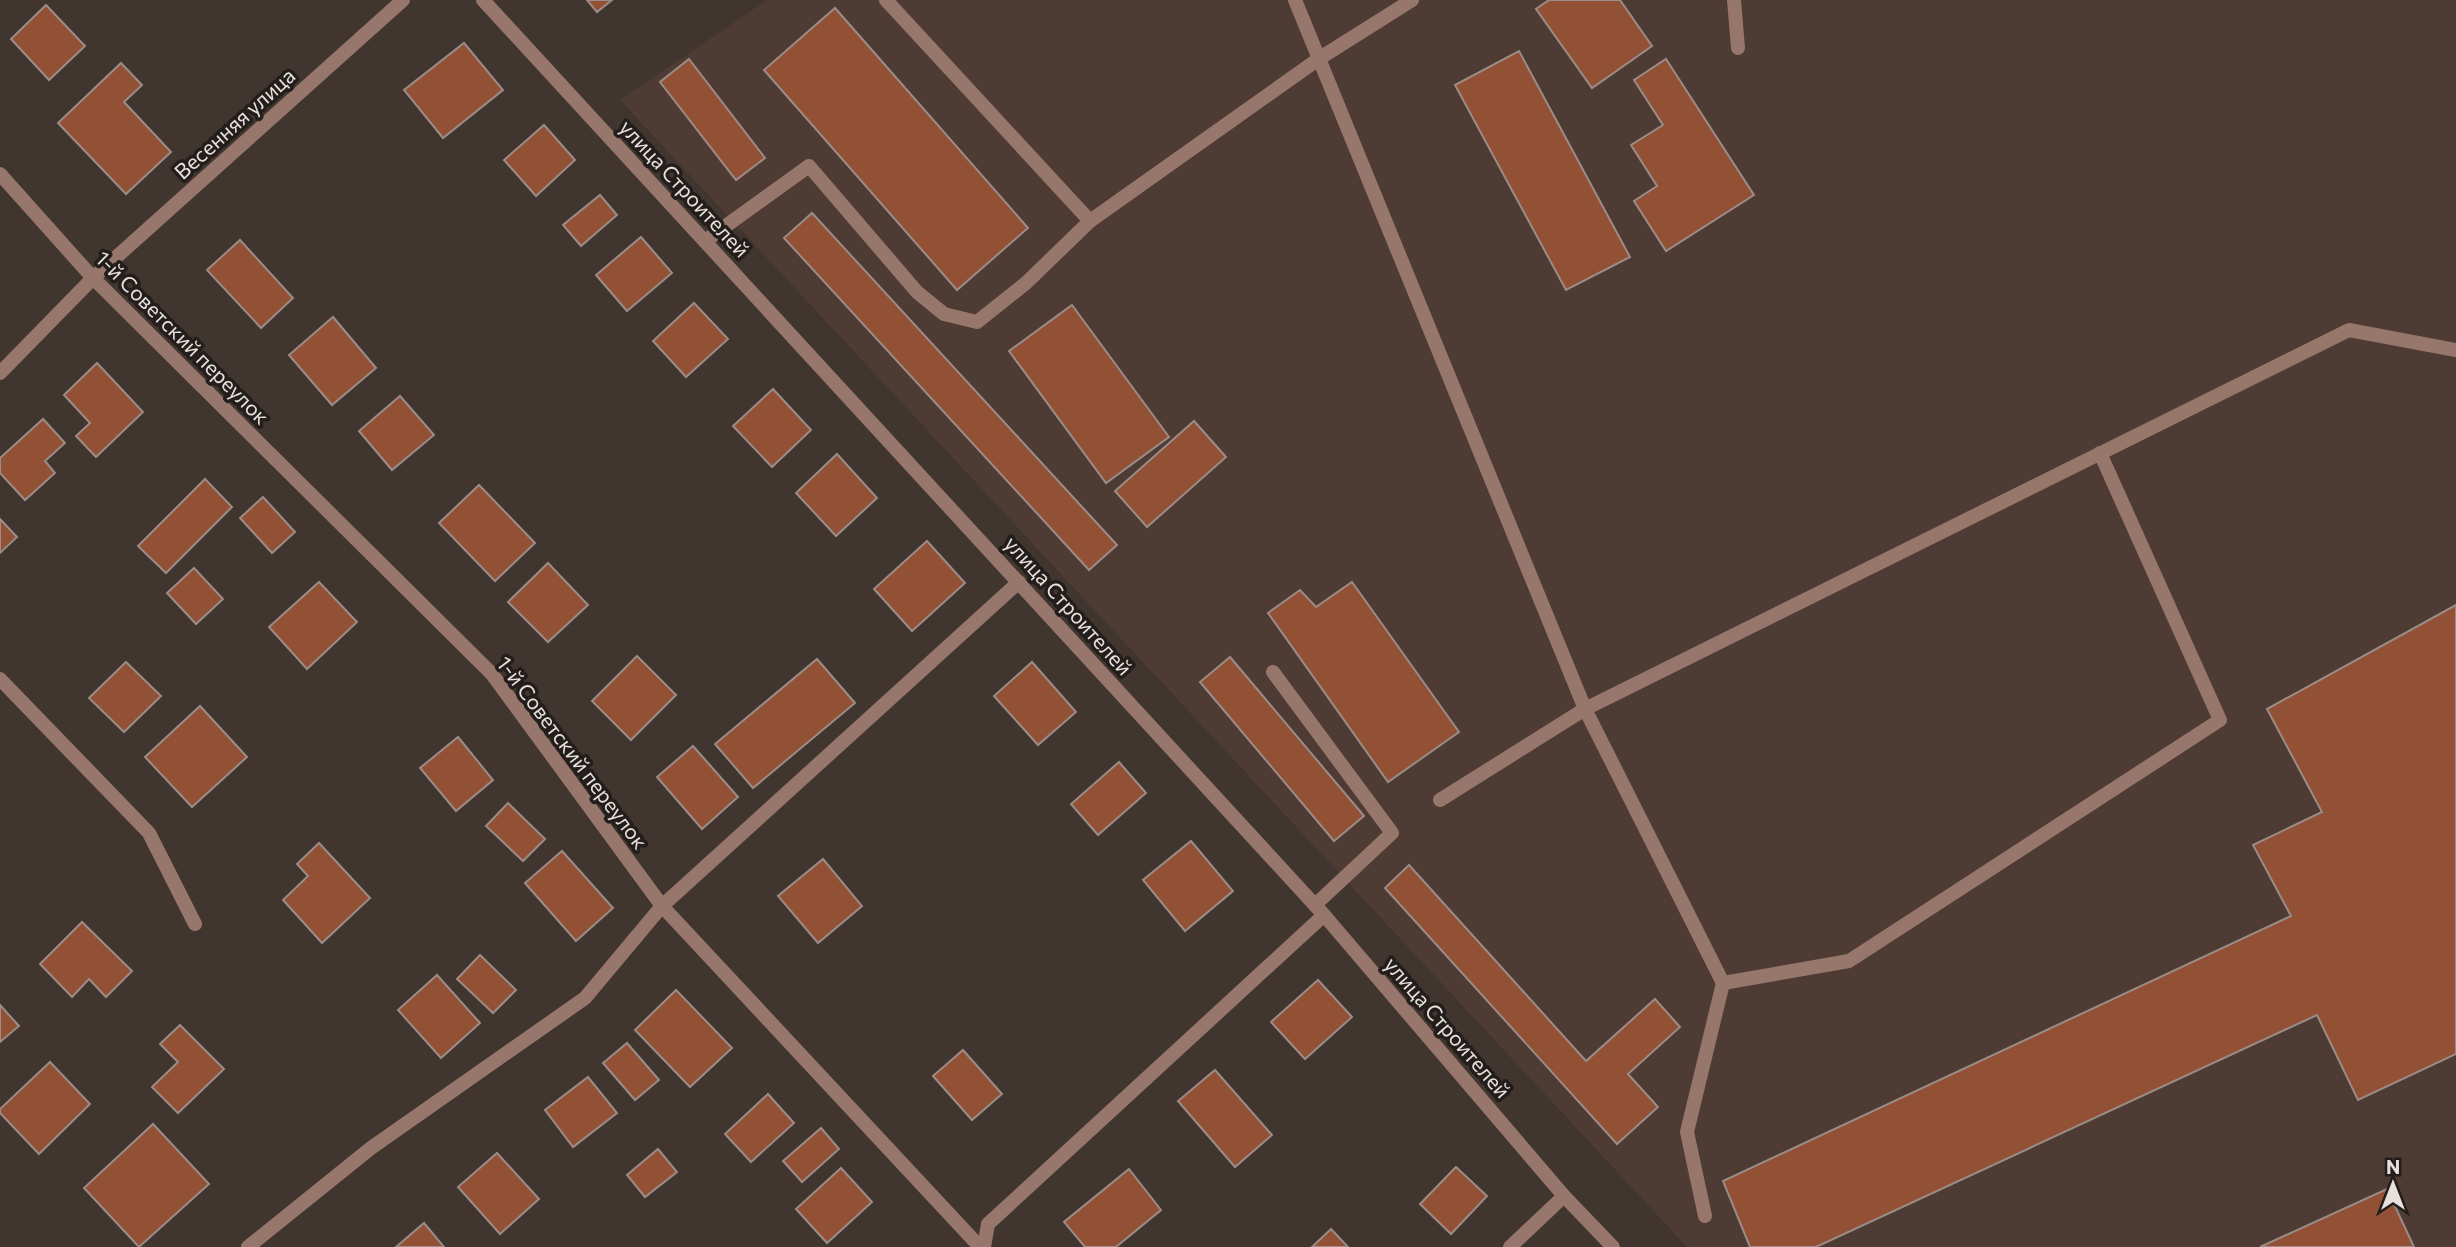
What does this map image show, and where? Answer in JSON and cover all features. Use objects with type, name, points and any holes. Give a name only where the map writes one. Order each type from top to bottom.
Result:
[{"type":"street","name":"Весенняя улица","points":[[0,373],[93,278],[402,0]]},
{"type":"street","name":"улица Строителей","points":[[483,0],[1319,910],[1564,1196],[1613,1247]]},
{"type":"street","points":[[886,0],[1090,221]]},
{"type":"street","points":[[1295,0],[1585,709],[1723,983],[1687,1132],[1705,1216]]},
{"type":"street","points":[[705,241],[809,166],[917,292],[944,314],[977,322],[1026,283],[1090,221],[1320,58],[1412,0]]},
{"type":"street","points":[[1734,0],[1738,48]]},
{"type":"street","name":"1-й Советский переулок","points":[[0,174],[93,278],[492,674],[662,906],[982,1247]]},
{"type":"street","points":[[1440,800],[1585,709],[2349,330],[2456,350]]},
{"type":"street","points":[[1723,983],[1849,961],[2220,720],[2100,453]]},
{"type":"street","points":[[248,1247],[371,1148],[585,998],[662,906],[1020,582]]},
{"type":"street","points":[[982,1247],[988,1224],[1319,910],[1392,833],[1273,672]]},
{"type":"street","points":[[0,678],[149,832],[195,924]]},
{"type":"street","points":[[1510,1247],[1564,1196]]},
{"type":"shaded area","points":[[767,0],[2456,0],[2456,1247],[1687,1247],[620,100]]},
{"type":"building","points":[[587,0],[612,0],[597,12]]},
{"type":"building","points":[[1549,0],[1620,0],[1652,46],[1592,88],[1536,9]]},
{"type":"building","points":[[46,5],[85,46],[49,80],[11,39]]},
{"type":"building","points":[[835,8],[1028,228],[957,290],[764,70]]},
{"type":"building","points":[[464,43],[503,90],[443,138],[404,90]]},
{"type":"building","points":[[1519,51],[1630,257],[1566,290],[1455,85]]},
{"type":"building","points":[[689,59],[765,158],[736,180],[660,82]]},
{"type":"building","points":[[1666,59],[1754,195],[1666,251],[1634,201],[1657,186],[1631,145],[1663,125],[1634,80]]},
{"type":"building","points":[[121,63],[142,85],[124,102],[171,152],[126,194],[58,123]]},
{"type":"building","points":[[544,125],[575,160],[536,196],[504,160]]},
{"type":"building","points":[[600,195],[617,215],[581,246],[563,225]]},
{"type":"building","points":[[812,213],[1117,545],[1089,570],[784,238]]},
{"type":"building","points":[[641,237],[672,273],[627,311],[596,275]]},
{"type":"building","points":[[240,240],[293,298],[261,328],[207,270]]},
{"type":"building","points":[[694,303],[728,339],[686,377],[653,341]]},
{"type":"building","points":[[1072,305],[1169,437],[1106,483],[1009,351]]},
{"type":"building","points":[[333,317],[376,368],[332,405],[289,355]]},
{"type":"building","points":[[97,363],[143,412],[96,457],[76,436],[90,423],[64,395]]},
{"type":"building","points":[[773,389],[811,430],[772,467],[733,426]]},
{"type":"building","points":[[400,396],[434,435],[392,470],[359,431]]},
{"type":"building","points":[[43,419],[65,443],[45,461],[55,473],[25,500],[0,473],[0,458]]},
{"type":"building","points":[[1194,421],[1226,457],[1147,527],[1115,491]]},
{"type":"building","points":[[837,454],[877,498],[836,536],[796,493]]},
{"type":"building","points":[[205,479],[232,507],[166,573],[138,546]]},
{"type":"building","points":[[479,485],[535,543],[495,581],[439,523]]},
{"type":"building","points":[[263,497],[295,532],[272,553],[240,518]]},
{"type":"building","points":[[0,519],[17,537],[0,553]]},
{"type":"building","points":[[927,541],[965,583],[912,631],[874,589]]},
{"type":"building","points":[[548,563],[588,605],[548,642],[508,602]]},
{"type":"building","points":[[194,568],[223,599],[196,624],[167,593]]},
{"type":"building","points":[[319,582],[357,622],[307,669],[269,627]]},
{"type":"building","points":[[1352,582],[1459,732],[1388,782],[1268,613],[1300,590],[1316,607]]},
{"type":"building","points":[[2456,605],[2456,1054],[2358,1100],[2317,1015],[1816,1247],[1750,1247],[1723,1181],[2291,916],[2253,845],[2322,812],[2267,709]]},
{"type":"building","points":[[637,656],[676,695],[631,740],[592,701]]},
{"type":"building","points":[[1230,657],[1364,816],[1334,841],[1200,682]]},
{"type":"building","points":[[817,659],[855,703],[753,788],[715,744]]},
{"type":"building","points":[[126,662],[161,696],[124,732],[89,698]]},
{"type":"building","points":[[1032,662],[1076,712],[1038,745],[994,696]]},
{"type":"building","points":[[200,706],[247,757],[192,807],[145,757]]},
{"type":"building","points":[[458,737],[493,780],[456,811],[420,768]]},
{"type":"building","points":[[693,746],[738,797],[702,829],[657,777]]},
{"type":"building","points":[[1119,762],[1146,793],[1098,835],[1071,804]]},
{"type":"building","points":[[508,803],[545,839],[523,861],[486,826]]},
{"type":"building","points":[[1191,841],[1233,891],[1185,931],[1143,880]]},
{"type":"building","points":[[319,843],[370,898],[322,943],[283,900],[308,876],[297,864]]},
{"type":"building","points":[[562,851],[613,908],[576,941],[525,883]]},
{"type":"building","points":[[823,859],[862,906],[818,943],[778,896]]},
{"type":"building","points":[[1409,865],[1586,1061],[1655,999],[1680,1027],[1628,1074],[1658,1107],[1617,1144],[1385,888]]},
{"type":"building","points":[[82,922],[132,971],[106,997],[89,979],[72,997],[40,964]]},
{"type":"building","points":[[480,955],[516,990],[493,1013],[457,979]]},
{"type":"building","points":[[437,975],[480,1023],[441,1058],[398,1010]]},
{"type":"building","points":[[1318,980],[1352,1017],[1305,1059],[1271,1022]]},
{"type":"building","points":[[676,990],[732,1048],[690,1087],[635,1030]]},
{"type":"building","points":[[0,1005],[19,1026],[0,1042]]},
{"type":"building","points":[[180,1025],[224,1069],[178,1113],[152,1087],[178,1062],[160,1044]]},
{"type":"building","points":[[627,1043],[659,1080],[635,1100],[603,1063]]},
{"type":"building","points":[[963,1050],[1002,1094],[972,1120],[933,1076]]},
{"type":"building","points":[[50,1062],[90,1104],[39,1154],[0,1113],[0,1109]]},
{"type":"building","points":[[1215,1070],[1272,1135],[1235,1167],[1178,1101]]},
{"type":"building","points":[[588,1077],[617,1113],[573,1147],[545,1110]]},
{"type":"building","points":[[768,1094],[794,1123],[751,1162],[725,1134]]},
{"type":"building","points":[[153,1124],[209,1184],[139,1247],[84,1188]]},
{"type":"building","points":[[821,1128],[839,1149],[802,1182],[783,1161]]},
{"type":"building","points":[[658,1149],[677,1172],[645,1197],[627,1175]]},
{"type":"building","points":[[497,1153],[539,1199],[500,1234],[458,1187]]},
{"type":"building","points":[[1456,1167],[1487,1196],[1451,1234],[1420,1204]]},
{"type":"building","points":[[841,1168],[872,1202],[827,1243],[796,1209]]},
{"type":"building","points":[[1129,1169],[1161,1210],[1116,1247],[1085,1247],[1064,1222]]},
{"type":"building","points":[[2387,1189],[2414,1247],[2260,1247]]},
{"type":"building","points":[[424,1223],[444,1247],[396,1247]]},
{"type":"building","points":[[1331,1229],[1348,1247],[1312,1247]]}]
